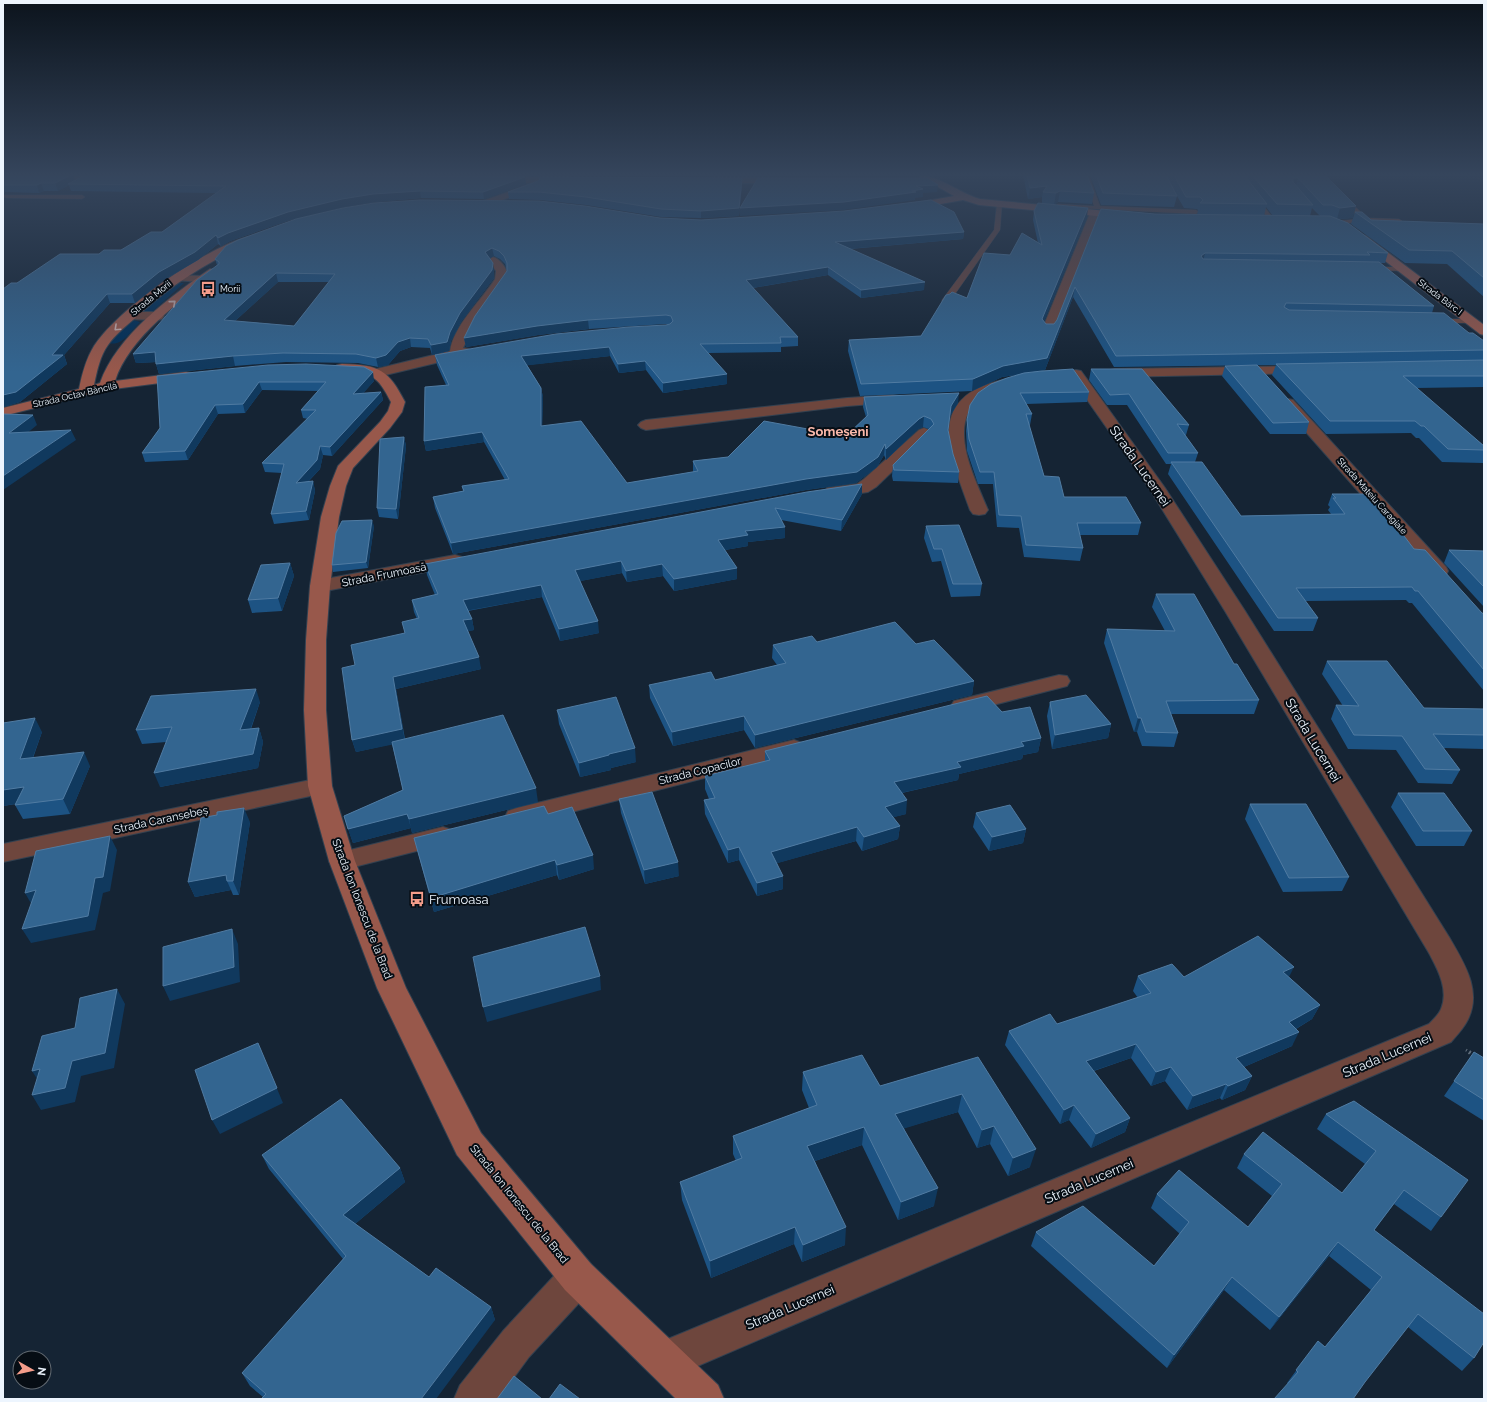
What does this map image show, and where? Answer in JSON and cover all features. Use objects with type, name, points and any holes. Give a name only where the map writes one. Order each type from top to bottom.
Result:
[{"type":"street","name":"Strada Morii","points":[[85,391],[88,375],[100,346],[129,316],[167,284],[235,244],[244,240]]},
{"type":"street","points":[[1048,330],[1084,240]]},
{"type":"street","name":"Strada Bărc I","points":[[1365,240],[1484,331]]},
{"type":"street","points":[[237,257],[257,247]]},
{"type":"street","points":[[456,354],[456,350],[462,336],[500,281],[502,274],[493,260]]},
{"type":"street","name":"Strada Morii","points":[[106,386],[107,380],[115,363],[158,316],[202,279],[224,264]]},
{"type":"street","points":[[177,278],[202,279]]},
{"type":"street","points":[[129,316],[158,316]]},
{"type":"street","points":[[326,368],[354,369],[377,373],[475,350]]},
{"type":"street","points":[[1259,371],[1317,369]]},
{"type":"street","name":"Strada Lucernei","points":[[665,1360],[1440,1033],[1455,1015],[1459,994],[1456,979],[1454,972],[1439,945],[1235,611],[1083,374],[1259,371]]},
{"type":"street","name":"Strada Mateiu Caragiale","points":[[1259,371],[1447,580]]},
{"type":"street","name":"Strada Ion Ionescu de la Brad","points":[[377,373],[383,377],[398,402],[395,412],[385,425],[346,466],[338,486],[330,517],[320,586],[316,640],[315,710],[320,786],[342,861],[392,988],[469,1144],[578,1277],[704,1399]]},
{"type":"street","name":"Strada Octav Băncilă","points":[[3,412],[106,386],[197,375]]},
{"type":"street","points":[[952,397],[974,396],[995,386],[1017,380]]},
{"type":"street","points":[[974,396],[959,416],[956,429],[963,465],[979,510]]},
{"type":"street","points":[[646,425],[847,402],[908,399]]},
{"type":"street","points":[[820,494],[862,488],[870,483],[924,433]]},
{"type":"street","name":"Strada Frumoasă","points":[[320,586],[469,559]]},
{"type":"street","points":[[943,710],[1059,681]]},
{"type":"street","name":"Strada Copacilor","points":[[496,822],[812,743]]},
{"type":"street","name":"Strada Caransebeș","points":[[3,853],[320,786]]},
{"type":"street","points":[[342,861],[465,830]]},
{"type":"street","points":[[474,1399],[516,1344],[578,1277]]},
{"type":"lane","points":[[945,302],[989,240]]},
{"type":"lane","points":[[1360,268],[1403,269]]},
{"type":"lane","points":[[1425,320],[1471,321]]},
{"type":"shaded area","points":[[178,283],[184,283],[153,311],[149,313],[141,312],[160,294]]},
{"type":"shaded area","points":[[133,320],[140,322],[126,337],[118,343],[109,343],[128,322]]},
{"type":"building","points":[[137,240],[209,240],[195,252],[159,272],[132,294],[107,294],[52,355],[63,355],[16,392],[3,395],[3,289],[11,283],[17,283],[60,254],[99,254],[104,250],[121,250]]},
{"type":"building","points":[[237,240],[855,240],[835,242],[925,282],[861,290],[828,267],[746,280],[798,337],[780,337],[781,343],[700,344],[727,374],[663,383],[645,361],[618,364],[609,347],[521,356],[541,388],[541,426],[581,421],[627,483],[698,471],[693,461],[728,457],[764,421],[846,436],[868,415],[864,397],[959,393],[951,406],[948,430],[953,454],[959,472],[894,470],[893,465],[934,424],[931,419],[924,416],[886,449],[885,444],[878,457],[857,472],[806,479],[451,543],[433,497],[464,491],[462,486],[509,479],[482,432],[424,441],[425,387],[449,385],[435,355],[556,334],[666,325],[673,321],[671,316],[666,315],[588,320],[537,326],[464,338],[475,316],[507,271],[507,263],[504,256],[499,251],[492,248],[485,252],[493,263],[492,270],[460,313],[450,332],[447,342],[431,345],[428,339],[410,338],[398,342],[386,355],[376,358],[356,354],[283,353],[233,356],[156,364],[155,352],[133,354],[197,280],[219,264],[219,262],[215,259],[226,246]],"holes":[[[276,273],[335,274],[294,326],[224,320]]]},
{"type":"building","points":[[1018,240],[1034,240],[1042,245],[1041,240],[1075,240],[1042,319],[1046,324],[1054,324],[1057,320],[1089,240],[1371,240],[1388,253],[1367,252],[1370,255],[1205,253],[1201,256],[1203,259],[1379,262],[1434,306],[1286,303],[1284,307],[1289,310],[1444,313],[1469,333],[1473,333],[1484,341],[1484,350],[1116,356],[1075,287],[1047,358],[1003,366],[973,379],[861,384],[849,340],[921,336],[946,295],[952,292],[967,298],[984,253],[1010,255]]},
{"type":"building","points":[[1395,240],[1484,240],[1484,278],[1452,251],[1409,250]]},
{"type":"building","points":[[1484,360],[1484,376],[1403,376],[1484,446],[1484,450],[1448,449],[1424,426],[1421,426],[1415,421],[1330,421],[1276,364]]},
{"type":"building","points":[[306,364],[364,367],[373,372],[353,394],[381,392],[330,447],[320,446],[317,460],[296,483],[313,481],[306,511],[271,514],[284,464],[262,463],[316,410],[301,410],[326,382],[259,382],[243,404],[215,405],[185,451],[142,453],[160,428],[157,376],[268,365]]},
{"type":"building","points":[[1257,365],[1309,422],[1273,423],[1225,366]]},
{"type":"building","points":[[1073,369],[1089,392],[1020,393],[1032,414],[1026,414],[1044,476],[1059,477],[1064,497],[1126,497],[1141,523],[1077,523],[1083,548],[1026,545],[1021,516],[999,515],[994,472],[980,472],[969,439],[967,420],[970,405],[978,393],[991,384],[1007,378],[1024,373]]},
{"type":"building","points":[[1091,369],[1142,369],[1189,425],[1177,424],[1198,453],[1168,453],[1129,394],[1110,395]]},
{"type":"building","points":[[3,414],[33,415],[9,433],[71,430],[3,476]]},
{"type":"building","points":[[404,437],[396,509],[377,508],[380,439]]},
{"type":"building","points":[[1171,462],[1202,462],[1241,516],[1345,514],[1333,498],[1336,498],[1332,494],[1372,494],[1414,549],[1425,550],[1484,614],[1484,670],[1418,591],[1415,591],[1412,587],[1296,588],[1318,618],[1278,618]]},
{"type":"building","points":[[862,484],[842,520],[775,508],[785,527],[745,531],[748,535],[718,540],[737,568],[674,579],[662,564],[626,571],[621,561],[575,570],[598,621],[559,629],[541,585],[463,600],[472,619],[463,620],[479,657],[393,677],[402,729],[352,740],[342,668],[355,665],[351,645],[405,633],[402,622],[419,618],[412,600],[438,594],[425,564],[807,492]]},
{"type":"building","points":[[372,520],[366,562],[332,565],[336,533],[342,521]]},
{"type":"building","points":[[959,525],[982,584],[953,584],[942,549],[934,549],[926,526]]},
{"type":"building","points":[[1449,550],[1484,551],[1484,587]]},
{"type":"building","points":[[290,563],[278,598],[248,600],[261,565]]},
{"type":"building","points":[[1156,594],[1194,594],[1234,664],[1237,664],[1259,700],[1166,701],[1178,733],[1146,732],[1141,718],[1138,718],[1107,629],[1175,631]]},
{"type":"building","points":[[895,622],[916,644],[934,640],[974,681],[755,735],[744,716],[672,732],[649,685],[711,672],[715,680],[786,663],[773,645],[812,636],[817,642]]},
{"type":"building","points":[[1327,661],[1387,661],[1424,708],[1484,709],[1484,735],[1433,734],[1460,770],[1425,769],[1402,736],[1354,735],[1336,705],[1359,706]]},
{"type":"building","points":[[256,689],[240,730],[259,728],[253,754],[154,773],[172,727],[136,730],[151,696]]},
{"type":"building","points":[[1086,695],[1111,724],[1055,735],[1050,702]]},
{"type":"building","points":[[987,696],[1002,712],[1030,707],[1041,738],[1021,742],[1024,746],[957,762],[961,767],[894,782],[907,800],[885,807],[900,826],[864,837],[857,827],[771,852],[783,876],[757,883],[739,847],[728,850],[704,800],[715,798],[705,776],[770,760],[765,751]]},
{"type":"building","points":[[616,697],[635,748],[579,763],[557,710]]},
{"type":"building","points":[[503,715],[536,788],[409,819],[407,814],[348,829],[344,816],[403,790],[392,742]]},
{"type":"building","points":[[35,718],[20,759],[84,752],[63,799],[15,805],[24,787],[3,790],[3,723]]},
{"type":"building","points":[[652,792],[678,862],[644,870],[619,799]]},
{"type":"building","points":[[1398,793],[1444,793],[1472,831],[1423,831]]},
{"type":"building","points":[[1250,804],[1306,804],[1349,877],[1289,878]]},
{"type":"building","points":[[1010,805],[1026,829],[992,837],[976,813]]},
{"type":"building","points":[[544,806],[548,814],[572,807],[593,855],[557,865],[555,860],[431,898],[414,838]]},
{"type":"building","points":[[244,808],[233,881],[227,881],[226,875],[188,882],[201,818],[217,815],[217,812]]},
{"type":"building","points":[[110,836],[103,877],[95,878],[88,916],[22,929],[36,890],[25,893],[36,851]]},
{"type":"building","points":[[585,927],[600,976],[483,1007],[473,957]]},
{"type":"building","points":[[232,929],[234,967],[163,986],[163,947]]},
{"type":"building","points":[[1258,936],[1294,967],[1283,972],[1320,1005],[1289,1022],[1299,1032],[1236,1058],[1252,1076],[1228,1086],[1226,1084],[1193,1096],[1171,1067],[1156,1072],[1136,1044],[1086,1061],[1130,1118],[1096,1134],[1074,1105],[1064,1110],[1009,1031],[1050,1014],[1057,1024],[1151,993],[1138,976],[1172,964],[1184,977]]},
{"type":"building","points":[[117,989],[105,1053],[72,1061],[65,1088],[32,1095],[40,1069],[32,1071],[42,1036],[75,1028],[80,998]]},
{"type":"building","points":[[258,1043],[277,1088],[212,1120],[195,1070]]},
{"type":"building","points":[[1474,1052],[1484,1058],[1484,1100],[1454,1081]]},
{"type":"building","points":[[862,1055],[880,1086],[978,1057],[1036,1149],[1013,1158],[994,1126],[982,1130],[962,1094],[895,1114],[938,1188],[901,1202],[864,1127],[807,1146],[846,1227],[803,1245],[795,1227],[710,1261],[680,1182],[742,1158],[733,1136],[817,1105],[803,1072]]},
{"type":"building","points":[[341,1099],[400,1168],[343,1215],[429,1277],[436,1268],[491,1307],[421,1399],[261,1399],[266,1394],[242,1373],[346,1256],[262,1155]]},
{"type":"building","points":[[1354,1101],[1468,1180],[1441,1217],[1404,1190],[1374,1230],[1484,1314],[1484,1342],[1474,1358],[1418,1314],[1353,1399],[1274,1399],[1298,1372],[1296,1370],[1318,1341],[1325,1347],[1382,1277],[1338,1242],[1279,1317],[1232,1277],[1174,1355],[1036,1232],[1083,1206],[1154,1266],[1189,1222],[1157,1194],[1179,1170],[1248,1227],[1282,1184],[1244,1154],[1263,1132],[1342,1193],[1376,1151],[1326,1114]]},
{"type":"building","points":[[514,1376],[542,1399],[497,1399]]},
{"type":"building","points":[[560,1384],[580,1399],[549,1399]]},
{"type":"place","name":"Morii","points":[[208,289]]},
{"type":"place","name":"Frumoasa","points":[[417,899]]},
{"type":"district","name":"Someșeni","points":[[838,431]]}]
